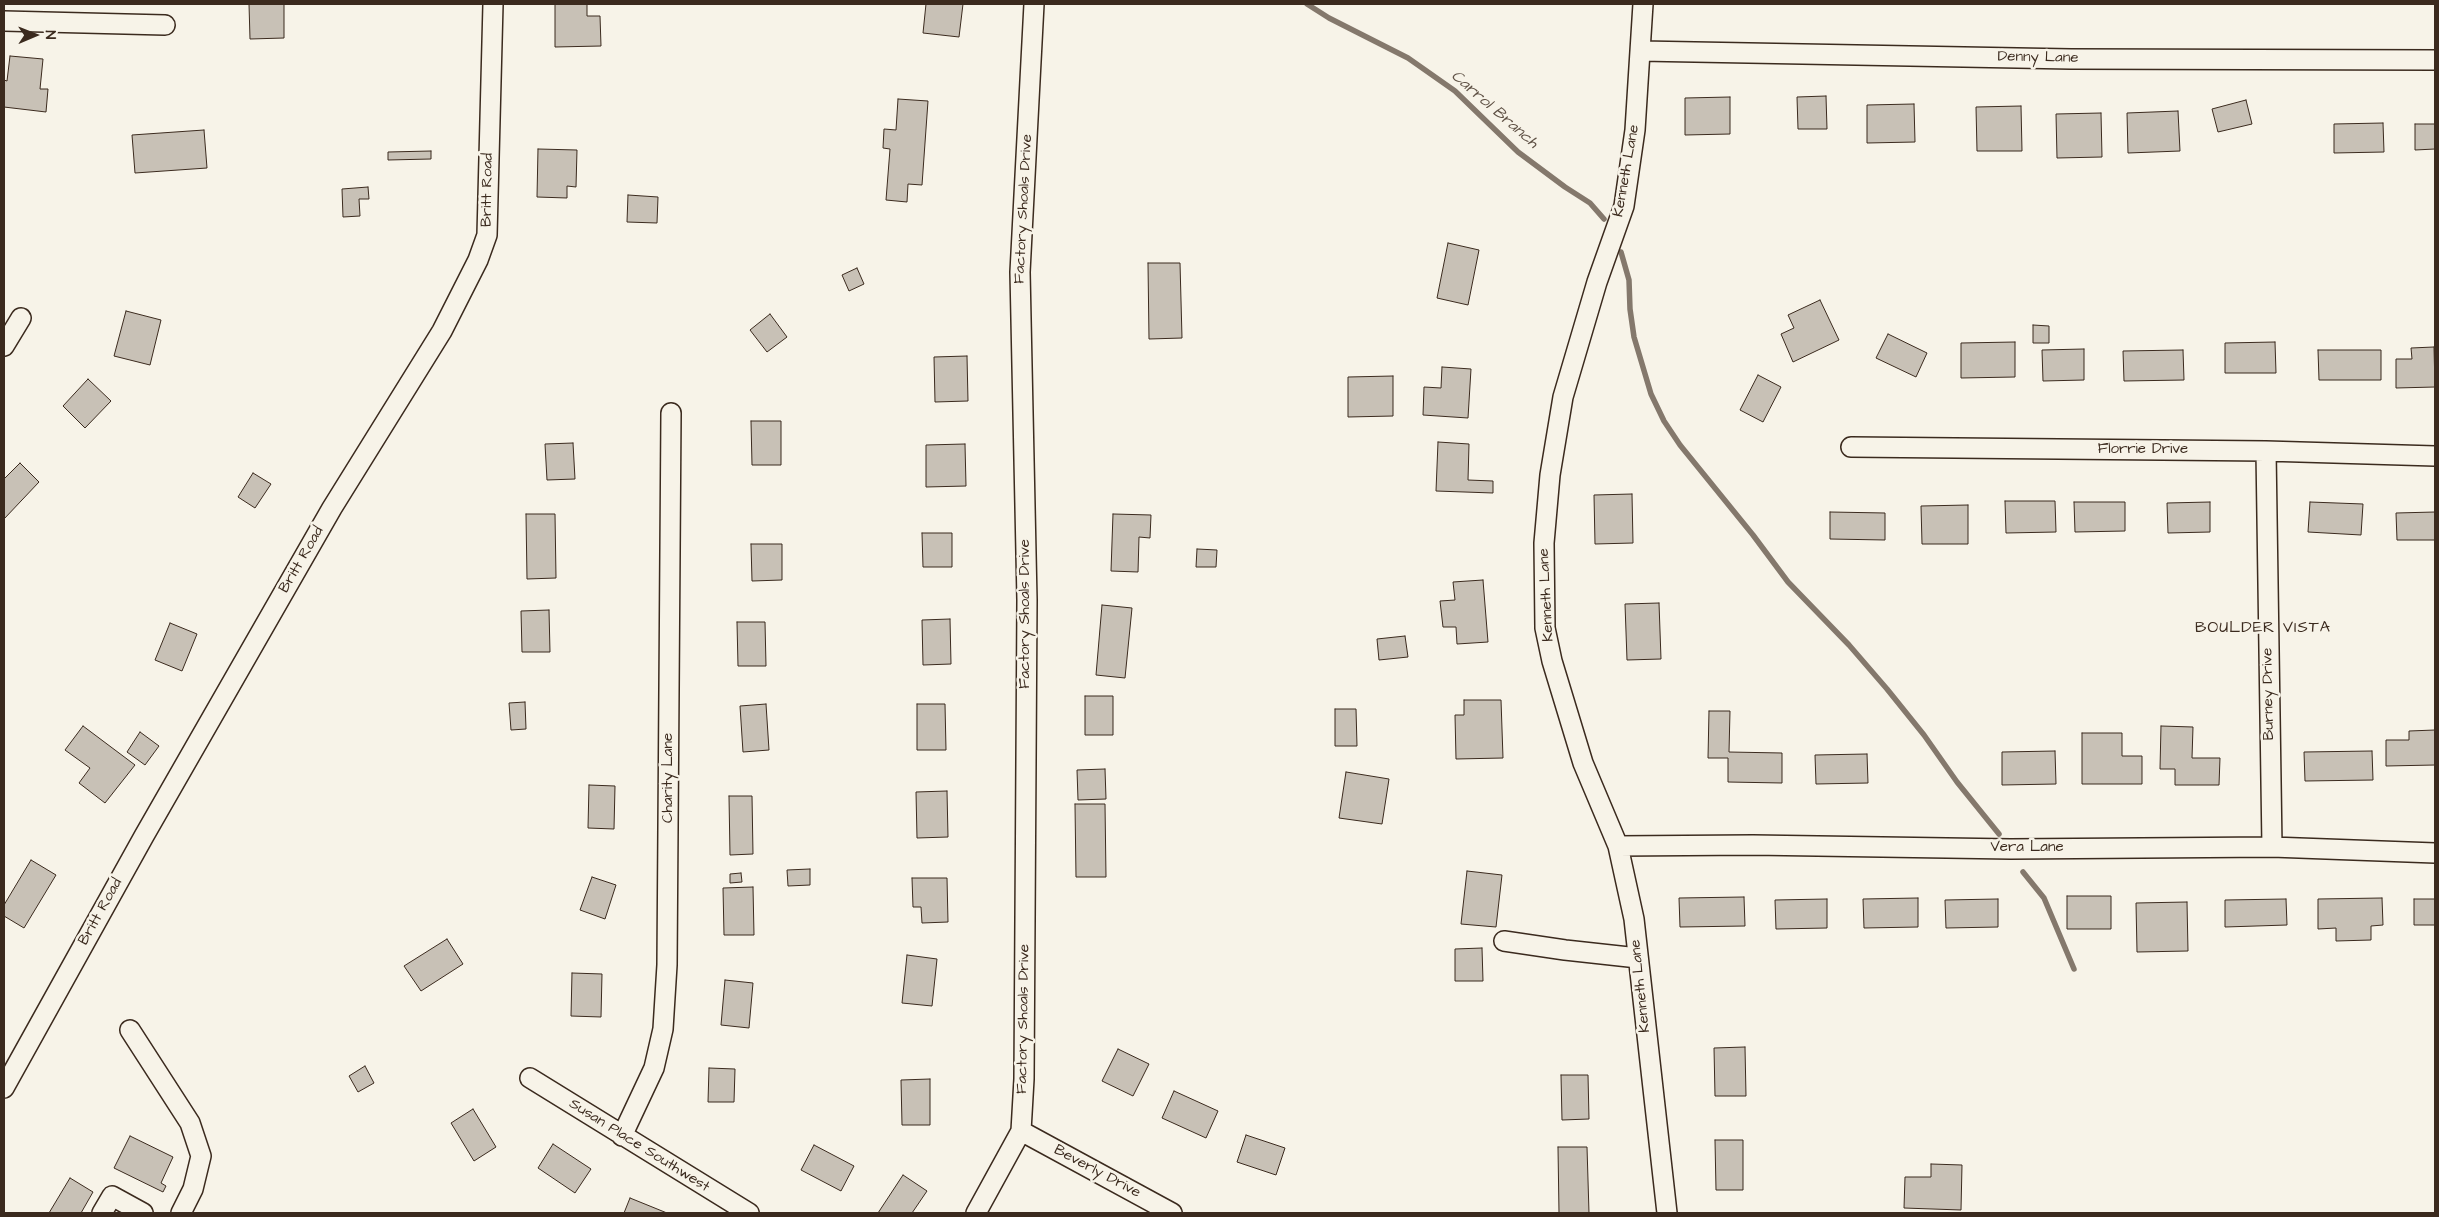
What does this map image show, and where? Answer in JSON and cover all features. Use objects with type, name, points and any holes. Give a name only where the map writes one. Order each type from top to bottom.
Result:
[{"type":"street","name":"Britt Road","points":[[4,1088],[144,836],[332,508],[442,331],[478,260],[487,236],[493,4]]},
{"type":"street","name":"Factory Shoals Drive","points":[[976,1213],[1021,1131],[1024,1069],[1027,600],[1020,272],[1034,4]]},
{"type":"street","name":"Kenneth Lane","points":[[1643,4],[1636,130],[1624,206],[1597,282],[1563,398],[1550,475],[1544,543],[1545,628],[1552,662],[1583,763],[1618,846],[1634,919],[1666,1213]]},
{"type":"street","points":[[4,21],[165,26]]},
{"type":"street","name":"Denny Lane","points":[[1641,51],[2071,59],[2435,60]]},
{"type":"street","points":[[4,346],[21,318]]},
{"type":"street","name":"Charity Lane","points":[[622,1136],[654,1068],[663,1029],[667,955],[671,413]]},
{"type":"street","name":"Florrie Drive","points":[[1851,447],[2266,451],[2435,456]]},
{"type":"street","name":"Burney Drive","points":[[2266,451],[2272,847]]},
{"type":"street","name":"Vera Lane","points":[[1618,846],[2011,849],[2272,847],[2435,853]]},
{"type":"street","points":[[1504,941],[1638,958]]},
{"type":"street","points":[[130,1030],[190,1123],[201,1156],[194,1189],[181,1213]]},
{"type":"street","name":"Susan Place Southwest","points":[[530,1078],[749,1213]]},
{"type":"street","name":"Beverly Drive","points":[[1021,1131],[1172,1213]]},
{"type":"street","points":[[102,1213],[112,1196],[143,1213]]},
{"type":"building","points":[[249,4],[284,4],[284,38],[250,39]]},
{"type":"building","points":[[555,4],[587,4],[587,16],[600,16],[601,46],[555,47]]},
{"type":"building","points":[[926,4],[963,4],[959,37],[923,33]]},
{"type":"building","points":[[10,56],[43,59],[40,89],[48,89],[46,112],[4,107],[4,80],[7,81]]},
{"type":"building","points":[[1826,96],[1827,129],[1798,129],[1797,97]]},
{"type":"building","points":[[1730,97],[1730,134],[1685,135],[1685,98]]},
{"type":"building","points":[[898,99],[928,101],[922,185],[908,184],[907,202],[886,200],[890,149],[883,148],[884,129],[896,130]]},
{"type":"building","points":[[2246,100],[2252,124],[2218,132],[2212,109]]},
{"type":"building","points":[[1914,104],[1915,142],[1867,143],[1867,105]]},
{"type":"building","points":[[2021,106],[2022,151],[1977,151],[1976,107]]},
{"type":"building","points":[[2178,111],[2180,151],[2128,153],[2127,113]]},
{"type":"building","points":[[2101,113],[2102,157],[2057,158],[2056,114]]},
{"type":"building","points":[[2383,123],[2384,152],[2334,153],[2334,124]]},
{"type":"building","points":[[2415,124],[2435,124],[2435,149],[2415,150]]},
{"type":"building","points":[[204,130],[207,168],[135,173],[132,135]]},
{"type":"building","points":[[538,149],[577,150],[576,187],[567,186],[567,198],[537,197]]},
{"type":"building","points":[[431,151],[431,159],[388,160],[388,152]]},
{"type":"building","points":[[368,187],[369,199],[359,199],[360,216],[343,217],[342,189]]},
{"type":"building","points":[[628,195],[658,197],[657,223],[627,222]]},
{"type":"building","points":[[1448,243],[1479,250],[1468,305],[1437,298]]},
{"type":"building","points":[[1148,263],[1180,263],[1182,338],[1149,339]]},
{"type":"building","points":[[857,268],[864,284],[849,291],[842,275]]},
{"type":"building","points":[[1820,300],[1839,340],[1793,362],[1781,334],[1794,328],[1788,315]]},
{"type":"building","points":[[126,311],[161,320],[150,365],[114,356]]},
{"type":"building","points":[[770,314],[787,337],[767,352],[750,330]]},
{"type":"building","points":[[2033,325],[2049,326],[2049,343],[2033,343]]},
{"type":"building","points":[[1888,334],[1927,353],[1916,377],[1876,358]]},
{"type":"building","points":[[2015,342],[2015,377],[1961,378],[1961,343]]},
{"type":"building","points":[[2275,342],[2276,373],[2225,373],[2225,343]]},
{"type":"building","points":[[2434,347],[2435,387],[2396,388],[2396,359],[2412,359],[2411,348]]},
{"type":"building","points":[[2084,349],[2084,380],[2043,381],[2042,350]]},
{"type":"building","points":[[2183,350],[2184,380],[2124,381],[2123,351]]},
{"type":"building","points":[[2318,350],[2381,350],[2381,380],[2319,380]]},
{"type":"building","points":[[967,356],[968,401],[935,402],[934,357]]},
{"type":"building","points":[[1442,367],[1471,369],[1468,418],[1423,415],[1424,387],[1441,388]]},
{"type":"building","points":[[1758,375],[1781,387],[1763,422],[1740,410]]},
{"type":"building","points":[[1393,376],[1393,416],[1348,417],[1348,377]]},
{"type":"building","points":[[88,379],[111,401],[85,428],[63,406]]},
{"type":"building","points":[[751,421],[781,421],[781,465],[752,465]]},
{"type":"building","points":[[1438,442],[1469,444],[1468,480],[1493,481],[1493,493],[1436,491]]},
{"type":"building","points":[[573,443],[575,479],[547,480],[545,444]]},
{"type":"building","points":[[965,444],[966,486],[926,487],[926,445]]},
{"type":"building","points":[[20,463],[39,482],[4,519],[4,479]]},
{"type":"building","points":[[253,473],[271,484],[255,508],[238,497]]},
{"type":"building","points":[[1632,494],[1633,543],[1595,544],[1594,495]]},
{"type":"building","points":[[2005,501],[2055,501],[2056,532],[2006,533]]},
{"type":"building","points":[[2074,502],[2125,502],[2125,531],[2075,532]]},
{"type":"building","points":[[2210,502],[2210,532],[2168,533],[2167,503]]},
{"type":"building","points":[[2310,502],[2363,504],[2361,535],[2308,532]]},
{"type":"building","points":[[1968,505],[1968,544],[1922,544],[1921,506]]},
{"type":"building","points":[[1830,512],[1885,513],[1885,540],[1830,539]]},
{"type":"building","points":[[2435,512],[2435,540],[2397,540],[2396,513]]},
{"type":"building","points":[[526,514],[555,514],[556,578],[527,579]]},
{"type":"building","points":[[1113,514],[1151,515],[1150,538],[1139,537],[1138,572],[1111,571]]},
{"type":"building","points":[[922,533],[952,533],[952,567],[923,567]]},
{"type":"building","points":[[751,544],[782,544],[782,580],[752,581]]},
{"type":"building","points":[[1197,549],[1217,550],[1216,567],[1196,567]]},
{"type":"building","points":[[1483,580],[1488,642],[1457,644],[1456,627],[1443,627],[1440,601],[1455,600],[1453,582]]},
{"type":"building","points":[[1659,603],[1661,659],[1627,660],[1625,604]]},
{"type":"building","points":[[1102,605],[1132,608],[1125,678],[1096,675]]},
{"type":"building","points":[[549,610],[550,652],[522,652],[521,611]]},
{"type":"building","points":[[950,619],[951,664],[923,665],[922,620]]},
{"type":"building","points":[[737,622],[765,622],[766,666],[738,666]]},
{"type":"building","points":[[170,623],[197,634],[182,671],[155,660]]},
{"type":"building","points":[[1405,636],[1408,657],[1379,660],[1377,639]]},
{"type":"building","points":[[1085,696],[1113,696],[1113,735],[1085,735]]},
{"type":"building","points":[[1464,700],[1501,700],[1503,758],[1456,759],[1455,715],[1464,715]]},
{"type":"building","points":[[525,702],[526,729],[511,730],[509,703]]},
{"type":"building","points":[[766,704],[769,750],[743,752],[740,706]]},
{"type":"building","points":[[917,704],[945,704],[946,750],[917,750]]},
{"type":"building","points":[[1335,709],[1356,709],[1357,746],[1335,746]]},
{"type":"building","points":[[1709,711],[1730,711],[1729,752],[1782,753],[1782,783],[1728,782],[1728,758],[1708,758]]},
{"type":"building","points":[[83,726],[135,765],[105,803],[79,783],[90,768],[65,750]]},
{"type":"building","points":[[2161,726],[2193,727],[2192,758],[2220,758],[2219,785],[2175,785],[2175,769],[2160,769]]},
{"type":"building","points":[[2435,730],[2435,765],[2386,766],[2386,740],[2409,740],[2409,731]]},
{"type":"building","points":[[140,732],[159,746],[145,765],[127,752]]},
{"type":"building","points":[[2082,733],[2122,733],[2122,756],[2142,756],[2142,784],[2082,784]]},
{"type":"building","points":[[2055,751],[2056,784],[2002,785],[2002,752]]},
{"type":"building","points":[[2372,751],[2373,780],[2305,781],[2304,752]]},
{"type":"building","points":[[1867,754],[1868,783],[1816,784],[1815,755]]},
{"type":"building","points":[[1105,769],[1106,799],[1078,800],[1077,770]]},
{"type":"building","points":[[1346,772],[1389,779],[1382,824],[1339,818]]},
{"type":"building","points":[[589,785],[615,786],[614,829],[588,828]]},
{"type":"building","points":[[947,791],[948,837],[917,838],[916,792]]},
{"type":"building","points":[[729,796],[752,796],[753,854],[730,855]]},
{"type":"building","points":[[1075,804],[1105,804],[1106,877],[1076,877]]},
{"type":"building","points":[[31,860],[56,875],[24,928],[4,916],[4,905]]},
{"type":"building","points":[[810,869],[810,885],[788,886],[787,870]]},
{"type":"building","points":[[1467,871],[1502,875],[1496,927],[1461,924]]},
{"type":"building","points":[[741,873],[742,882],[730,883],[730,874]]},
{"type":"building","points":[[592,877],[616,885],[605,919],[580,910]]},
{"type":"building","points":[[912,878],[947,878],[948,922],[922,923],[921,907],[913,907]]},
{"type":"building","points":[[753,887],[754,935],[724,935],[723,888]]},
{"type":"building","points":[[2067,896],[2111,896],[2111,929],[2067,929]]},
{"type":"building","points":[[1744,897],[1745,926],[1680,927],[1679,898]]},
{"type":"building","points":[[1918,898],[1918,927],[1864,928],[1863,899]]},
{"type":"building","points":[[2382,898],[2383,925],[2371,926],[2371,940],[2336,941],[2336,928],[2318,929],[2318,899]]},
{"type":"building","points":[[1827,899],[1827,928],[1776,929],[1775,900]]},
{"type":"building","points":[[1998,899],[1998,927],[1946,928],[1945,900]]},
{"type":"building","points":[[2286,899],[2287,925],[2225,927],[2225,900]]},
{"type":"building","points":[[2414,899],[2435,899],[2435,925],[2414,925]]},
{"type":"building","points":[[2187,902],[2188,951],[2137,952],[2136,903]]},
{"type":"building","points":[[447,939],[463,964],[421,991],[404,966]]},
{"type":"building","points":[[1482,948],[1483,981],[1455,981],[1455,949]]},
{"type":"building","points":[[907,955],[937,959],[932,1006],[902,1003]]},
{"type":"building","points":[[572,973],[602,974],[601,1017],[571,1016]]},
{"type":"building","points":[[725,980],[753,983],[749,1028],[721,1025]]},
{"type":"building","points":[[1745,1047],[1746,1096],[1715,1096],[1714,1048]]},
{"type":"building","points":[[1118,1049],[1149,1064],[1133,1096],[1102,1081]]},
{"type":"building","points":[[365,1066],[374,1083],[358,1092],[349,1076]]},
{"type":"building","points":[[709,1068],[735,1069],[734,1102],[708,1102]]},
{"type":"building","points":[[1561,1075],[1588,1075],[1589,1119],[1562,1120]]},
{"type":"building","points":[[930,1079],[930,1125],[902,1125],[901,1080]]},
{"type":"building","points":[[1174,1091],[1218,1111],[1206,1138],[1162,1118]]},
{"type":"building","points":[[473,1109],[496,1147],[474,1161],[451,1123]]},
{"type":"building","points":[[1246,1135],[1285,1148],[1276,1175],[1237,1162]]},
{"type":"building","points":[[130,1136],[173,1157],[161,1183],[166,1186],[163,1192],[114,1168]]},
{"type":"building","points":[[1715,1140],[1743,1140],[1743,1190],[1716,1190]]},
{"type":"building","points":[[553,1144],[591,1169],[575,1193],[538,1168]]},
{"type":"building","points":[[814,1145],[854,1166],[841,1191],[801,1170]]},
{"type":"building","points":[[1558,1147],[1587,1147],[1589,1213],[1559,1213]]},
{"type":"building","points":[[1931,1164],[1962,1165],[1961,1210],[1904,1208],[1905,1177],[1931,1177]]},
{"type":"building","points":[[903,1175],[927,1191],[912,1213],[878,1213]]},
{"type":"building","points":[[70,1178],[93,1192],[81,1213],[49,1213]]},
{"type":"building","points":[[630,1198],[667,1213],[624,1213]]},
{"type":"waterway","name":"Carrol Branch","points":[[1307,4],[1329,18],[1408,58],[1455,91],[1518,152],[1590,203],[1604,219]]},
{"type":"waterway","points":[[1621,252],[1629,280],[1630,309],[1634,337],[1651,394],[1664,421],[1680,445],[1753,535],[1788,582],[1849,645],[1887,689],[1999,834]]},
{"type":"waterway","points":[[2023,872],[2044,898],[2074,969]]},
{"type":"district","name":"BOULDER VISTA","points":[[2263,629]]}]
